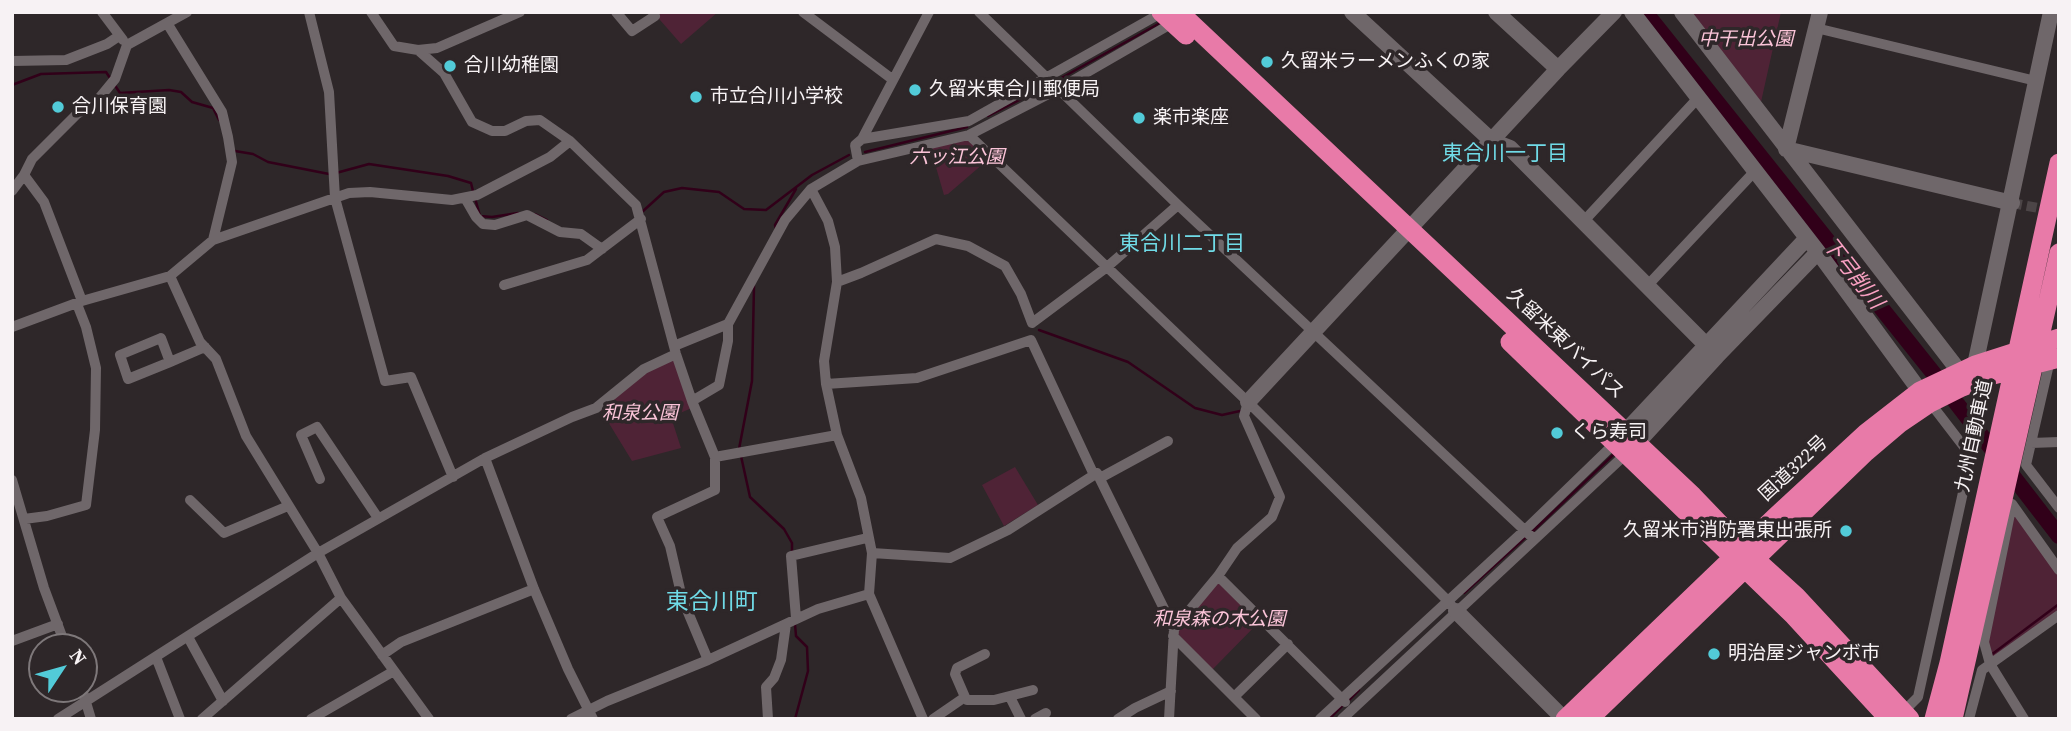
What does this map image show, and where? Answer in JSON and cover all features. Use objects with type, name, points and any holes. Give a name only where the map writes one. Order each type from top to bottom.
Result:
[{"type":"highway","name":"久留米東バイパス","points":[[1174,15],[1745,558],[1796,596],[1904,713]]},
{"type":"highway","name":"九州自動車道","points":[[1934,719],[1949,663],[2059,163]]},
{"type":"highway","points":[[1954,719],[2051,333],[2059,253]]},
{"type":"highway","name":"国道322号","points":[[1565,719],[1929,395],[2051,333]]},
{"type":"highway","name":"国道322号","points":[[1965,376],[1993,375],[2054,359]]},
{"type":"highway","name":"国道322号","points":[[1589,719],[1745,558]]},
{"type":"street","points":[[12,191],[40,150],[76,114],[96,102],[115,79],[123,41],[102,12]]},
{"type":"street","points":[[12,61],[66,60],[107,44],[123,41],[187,12]]},
{"type":"street","points":[[309,12],[329,92],[335,198],[385,381],[411,377],[453,477]]},
{"type":"street","points":[[371,12],[394,46],[418,50],[436,48],[520,12]]},
{"type":"street","points":[[616,12],[632,31],[655,16],[653,12]]},
{"type":"street","points":[[803,12],[892,79]]},
{"type":"street","points":[[858,161],[855,145],[862,139],[929,12]]},
{"type":"street","points":[[979,12],[1178,205],[1534,539]]},
{"type":"street","points":[[1352,12],[1492,141],[1510,148],[1712,350]]},
{"type":"street","points":[[1496,12],[1558,69]]},
{"type":"street","points":[[1169,719],[1173,632],[1237,548],[1272,517],[1280,497],[1244,416],[1248,402],[1614,12]]},
{"type":"street","points":[[1632,12],[1929,395],[1971,456],[1904,713]]},
{"type":"street","points":[[1682,12],[1965,376]]},
{"type":"street","points":[[1965,376],[2012,203],[2051,12]]},
{"type":"street","points":[[862,139],[969,121],[1174,15]]},
{"type":"street","points":[[692,401],[719,386],[728,341],[728,324],[785,220],[811,189],[858,161],[969,135],[1060,88],[1174,15]]},
{"type":"street","points":[[1787,149],[1818,20],[2036,81]]},
{"type":"street","points":[[167,23],[222,112],[228,137],[232,162],[213,240]]},
{"type":"street","points":[[418,50],[444,73],[472,122],[492,131],[505,131],[526,121],[540,120],[570,141],[627,195],[639,214],[675,350],[715,457],[715,490],[657,517],[670,546],[682,598],[708,660]]},
{"type":"street","points":[[1584,222],[1698,98]]},
{"type":"street","points":[[969,135],[1248,402],[1565,719]]},
{"type":"street","points":[[12,327],[170,276],[213,240],[349,193],[370,192],[452,200],[477,195],[550,156],[570,141]]},
{"type":"street","points":[[1787,149],[2012,203]]},
{"type":"street","points":[[1647,285],[1755,171]]},
{"type":"street","points":[[24,175],[44,202],[80,303],[96,368],[95,430],[86,505],[47,516],[24,519]]},
{"type":"street","points":[[811,189],[828,221],[835,247],[838,282],[824,361],[826,384],[837,435],[860,498],[872,553],[869,594],[924,718],[965,697]]},
{"type":"street","points":[[465,198],[476,217],[484,224],[495,225],[527,215],[560,232],[581,234],[602,249]]},
{"type":"street","points":[[1032,323],[1107,267],[1178,205]]},
{"type":"street","points":[[504,285],[587,260],[639,214]]},
{"type":"street","points":[[1320,719],[1534,539],[1712,350],[1807,238]]},
{"type":"street","points":[[838,282],[936,239],[968,246],[1005,266],[1021,294],[1032,323],[1031,340],[1173,632],[1256,719]]},
{"type":"street","points":[[1712,350],[1818,252]]},
{"type":"street","points":[[170,276],[200,342],[216,359],[246,436],[318,553],[341,598],[429,719]]},
{"type":"street","points":[[98,694],[318,553],[485,458],[596,408],[644,369],[675,350],[728,324]]},
{"type":"street","points":[[170,362],[161,338],[120,355],[128,379],[170,362],[205,347]]},
{"type":"street","points":[[826,384],[917,378],[1031,340]]},
{"type":"street","points":[[2054,359],[2026,465],[2059,509]]},
{"type":"street","points":[[320,480],[301,435],[317,428],[378,518]]},
{"type":"street","points":[[715,457],[837,435]]},
{"type":"street","points":[[872,553],[950,558],[1008,530],[1097,476],[1168,440]]},
{"type":"street","points":[[2031,443],[2059,442]]},
{"type":"street","points":[[1342,719],[1525,530],[1625,443]]},
{"type":"street","points":[[485,458],[534,589],[590,714]]},
{"type":"street","points":[[12,480],[61,633]]},
{"type":"street","points":[[190,500],[224,533],[288,506]]},
{"type":"street","points":[[1969,719],[1986,667],[1984,642],[2012,504],[2059,570]]},
{"type":"street","points":[[796,618],[791,556],[867,538]]},
{"type":"street","points":[[1218,576],[1352,709]]},
{"type":"street","points":[[382,655],[401,642],[534,589]]},
{"type":"street","points":[[571,719],[590,714],[796,618],[869,594]]},
{"type":"street","points":[[202,719],[216,714],[223,701],[341,598]]},
{"type":"street","points":[[1904,713],[1986,667],[2059,615]]},
{"type":"street","points":[[12,641],[58,624]]},
{"type":"street","points":[[768,719],[766,687],[774,678],[781,660],[786,624]]},
{"type":"street","points":[[188,637],[223,701]]},
{"type":"street","points":[[1234,696],[1288,644]]},
{"type":"street","points":[[985,654],[954,670],[967,700],[994,700],[1033,690]]},
{"type":"street","points":[[156,657],[180,719]]},
{"type":"street","points":[[1986,667],[2024,719]]},
{"type":"street","points":[[311,719],[394,671]]},
{"type":"street","points":[[1118,719],[1171,691]]},
{"type":"street","points":[[1010,697],[1021,719]]},
{"type":"street","points":[[58,719],[84,703]]},
{"type":"street","points":[[1035,719],[1046,713]]},
{"type":"green space","points":[[653,12],[718,12],[681,44]]},
{"type":"green space","name":"中干出公園","points":[[1690,12],[1781,12],[1761,102]]},
{"type":"green space","name":"六ッ江公園","points":[[969,135],[991,157],[944,195],[929,143]]},
{"type":"green space","name":"和泉公園","points":[[676,354],[694,407],[671,417],[681,448],[632,461],[599,407],[644,369]]},
{"type":"green space","points":[[1015,467],[1038,505],[1004,526],[982,485]]},
{"type":"green space","points":[[2012,504],[2059,570],[2059,615],[1990,664],[1985,642]]},
{"type":"green space","name":"和泉森の木公園","points":[[1218,576],[1262,619],[1210,672],[1174,629]]},
{"type":"waterway","name":"下弓削川","points":[[1645,12],[1934,374],[2059,536]]},
{"type":"waterway","points":[[1056,81],[1160,23]]},
{"type":"waterway","points":[[12,85],[41,74],[106,72],[110,78]]},
{"type":"waterway","points":[[114,84],[120,93],[169,90],[181,92],[192,102],[213,108],[219,120]]},
{"type":"waterway","points":[[988,116],[1045,87]]},
{"type":"waterway","points":[[865,152],[967,127]]},
{"type":"waterway","points":[[235,151],[253,154],[268,162],[329,174]]},
{"type":"waterway","points":[[642,212],[664,192],[682,188],[719,192],[744,209],[766,210],[812,175],[849,155]]},
{"type":"waterway","points":[[336,173],[369,164],[448,176],[471,183],[473,191]]},
{"type":"waterway","points":[[776,229],[775,225],[796,189]]},
{"type":"waterway","points":[[475,198],[480,216],[518,213]]},
{"type":"waterway","points":[[535,214],[547,220]]},
{"type":"waterway","points":[[1815,241],[1821,235]]},
{"type":"waterway","points":[[739,449],[752,381],[754,286]]},
{"type":"waterway","points":[[1039,330],[1128,362],[1195,408],[1222,415],[1240,411]]},
{"type":"waterway","points":[[1532,532],[1613,455]]},
{"type":"waterway","points":[[741,456],[750,497],[784,529],[792,543],[792,551]]},
{"type":"waterway","points":[[1464,593],[1527,536]]},
{"type":"waterway","points":[[1991,655],[2059,604]]},
{"type":"waterway","points":[[795,624],[796,636],[807,647],[808,671],[795,719]]},
{"type":"waterway","points":[[1349,700],[1359,690]]},
{"type":"waterway","points":[[1329,719],[1344,704]]},
{"type":"tunnel","points":[[2012,203],[2059,212]]},
{"type":"place","name":"久留米ラーメンふくの家","points":[[1267,62]]},
{"type":"place","name":"合川幼稚園","points":[[450,66]]},
{"type":"place","name":"久留米東合川郵便局","points":[[915,90]]},
{"type":"place","name":"市立合川小学校","points":[[696,97]]},
{"type":"place","name":"合川保育園","points":[[58,107]]},
{"type":"place","name":"楽市楽座","points":[[1139,118]]},
{"type":"place","name":"くら寿司","points":[[1557,433]]},
{"type":"place","name":"久留米市消防署東出張所","points":[[1846,531]]},
{"type":"place","name":"明治屋ジャンボ市","points":[[1714,654]]},
{"type":"district","name":"東合川一丁目","points":[[1505,155]]},
{"type":"district","name":"東合川二丁目","points":[[1182,245]]},
{"type":"district","name":"東合川町","points":[[712,603]]}]
